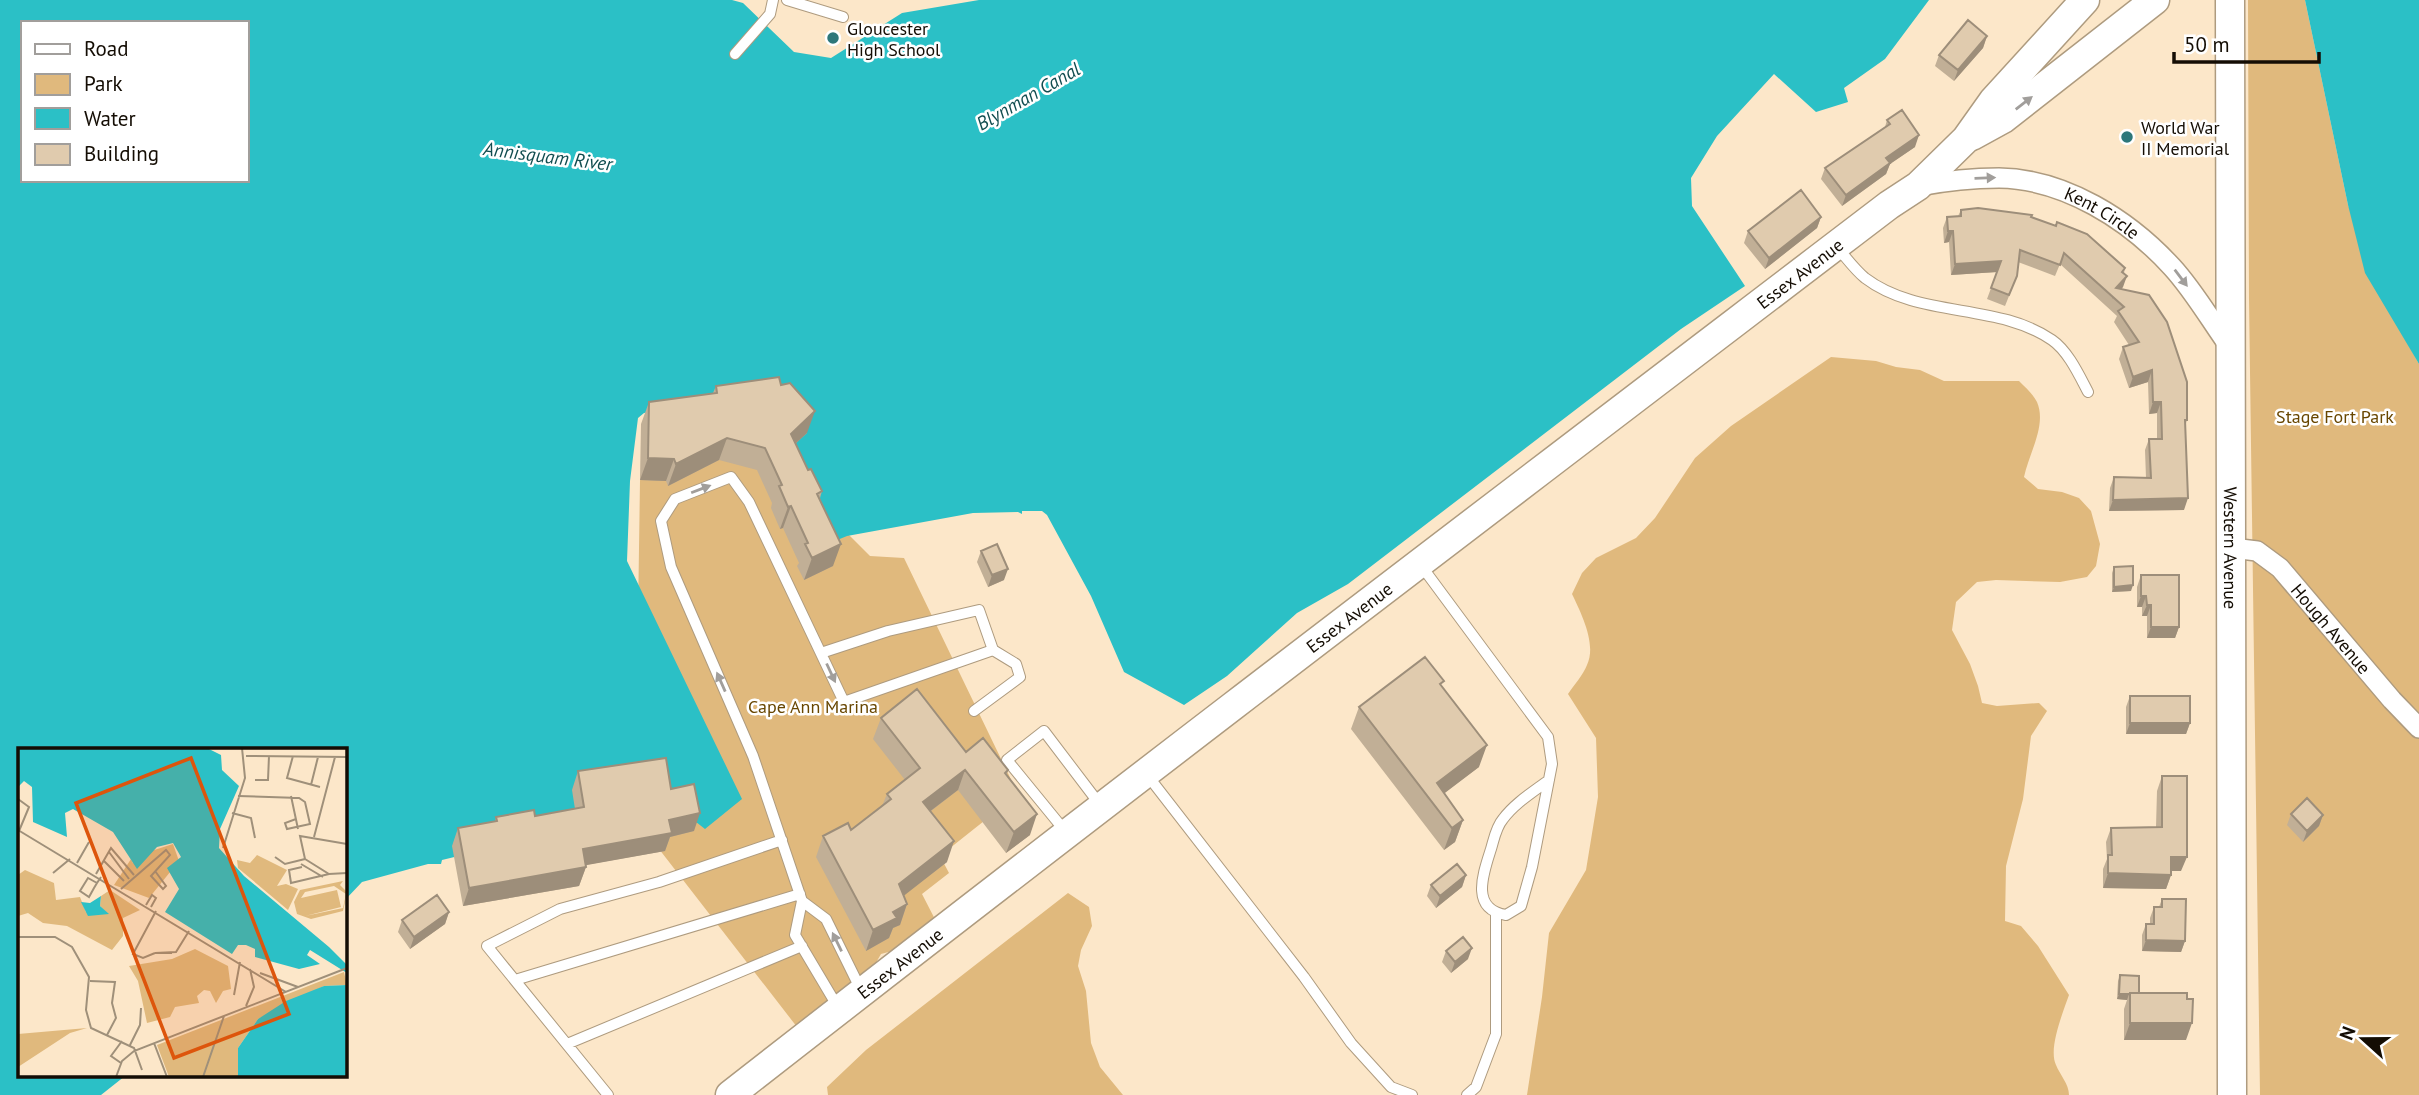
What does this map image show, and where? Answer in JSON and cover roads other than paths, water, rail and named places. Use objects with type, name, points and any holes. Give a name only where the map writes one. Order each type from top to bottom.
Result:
[{"type":"street","name":"Essex Avenue","points":[[730,1095],[1146,772],[1917,186],[1966,139],[1993,101],[2085,0]]},
{"type":"street","name":"Essex Avenue","points":[[1966,139],[2003,119],[2155,0]]},
{"type":"street","name":"Western Avenue","points":[[2230,0],[2232,1095]]},
{"type":"street","name":"Kent Circle","points":[[1917,186],[1945,181],[2002,178],[2048,187],[2088,202],[2136,232],[2167,262],[2232,350]]},
{"type":"street","name":"Hough Avenue","points":[[2232,548],[2257,551],[2280,568],[2297,598],[2419,728]]},
{"type":"lane","points":[[735,54],[770,14],[773,0]]},
{"type":"lane","points":[[788,0],[843,18]]},
{"type":"lane","points":[[1836,246],[1865,278],[1892,292],[1919,302],[2001,318],[2032,329],[2054,341],[2076,369],[2088,392]]},
{"type":"lane","points":[[839,1010],[795,935],[801,897],[748,745],[671,567],[660,521],[675,499],[731,477],[749,502],[844,702],[993,650]]},
{"type":"lane","points":[[1419,563],[1548,737],[1552,764],[1549,780],[1532,867],[1521,906],[1506,915],[1496,914],[1484,903],[1481,883],[1500,822],[1511,808],[1549,780]]},
{"type":"lane","points":[[821,653],[888,631],[979,610],[993,650],[1016,664],[1020,677],[974,712]]},
{"type":"lane","points":[[1067,833],[1007,760],[1044,731],[1101,807]]},
{"type":"lane","points":[[1146,772],[1304,977],[1351,1043],[1391,1087],[1412,1095]]},
{"type":"lane","points":[[608,1095],[487,946],[560,909],[659,882],[782,840]]},
{"type":"lane","points":[[801,897],[826,919],[862,992]]},
{"type":"lane","points":[[515,980],[801,897]]},
{"type":"lane","points":[[1467,1095],[1476,1087],[1496,1034],[1496,914]]},
{"type":"lane","points":[[567,1044],[802,946]]},
{"type":"water","points":[[0,0],[732,0],[743,3],[794,52],[831,58],[902,13],[979,0],[1929,0],[1885,59],[1844,88],[1848,102],[1816,112],[1774,74],[1717,136],[1691,178],[1692,206],[1745,286],[1681,329],[1348,584],[1297,613],[1227,676],[1184,705],[1124,672],[1091,596],[1047,515],[1042,511],[1022,511],[1022,514],[973,513],[847,536],[830,543],[748,399],[644,413],[638,418],[630,481],[627,561],[742,799],[705,829],[673,804],[362,882],[346,899],[346,748],[18,748],[18,1078],[122,1078],[101,1095],[0,1095]]},
{"type":"water","points":[[2305,0],[2419,0],[2419,364],[2365,273]]},
{"type":"place","name":"Gloucester High School","points":[[833,38]]},
{"type":"place","name":"World War II Memorial","points":[[2127,137]]},
{"type":"water label","name":"Blynman Canal","points":[[1028,96]]},
{"type":"water label","name":"Annisquam River","points":[[548,156]]},
{"type":"park label","name":"Stage Fort Park","points":[[2335,416]]},
{"type":"park label","name":"Cape Ann Marina","points":[[813,706]]}]
